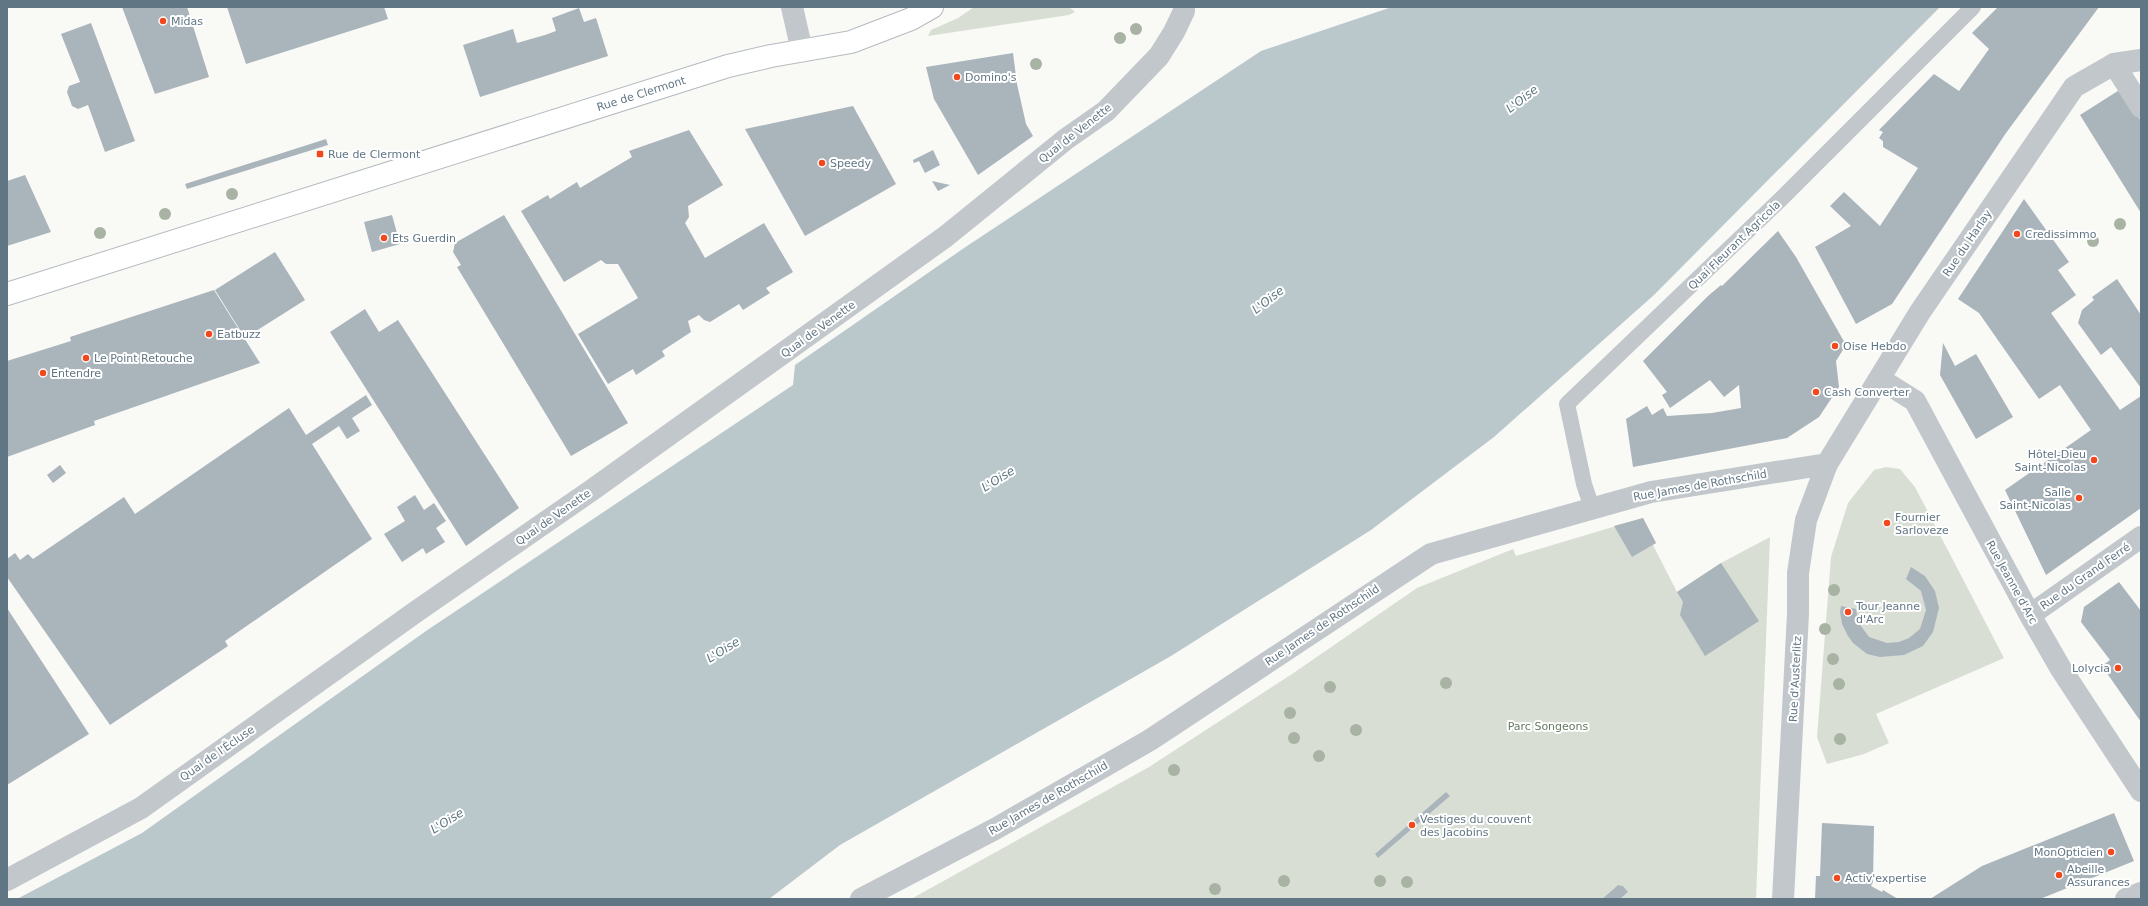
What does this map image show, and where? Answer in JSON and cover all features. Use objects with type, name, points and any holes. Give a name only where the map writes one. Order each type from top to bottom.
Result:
[{"type":"main road","name":"Rue de Clermont","points":[[7,294],[728,66],[771,56],[851,42],[911,19],[932,7]]},
{"type":"street","points":[[792,7],[802,51]]},
{"type":"street","name":"Quai de Venette","points":[[417,611],[598,486],[946,237],[1066,139],[1106,110],[1158,56],[1186,8]]},
{"type":"street","name":"Rue du Harlay","points":[[1827,464],[1920,312],[2074,87],[2114,64],[2141,60]]},
{"type":"street","points":[[2114,64],[2141,108]]},
{"type":"street","name":"Rue Jeanne d'Arc","points":[[1880,379],[1915,402],[2030,615],[2061,669],[2141,791]]},
{"type":"street","name":"Rue James de Rothschild","points":[[861,899],[995,828],[1150,740],[1431,554],[1651,492],[1827,464]]},
{"type":"street","name":"Rue d'Austerlitz","points":[[1783,899],[1798,614],[1798,573],[1806,520],[1827,464]]},
{"type":"street","name":"Rue du Grand Ferré","points":[[2030,615],[2141,538]]},
{"type":"street","name":"Quai de l'Écluse","points":[[7,880],[140,808],[417,611]]},
{"type":"street","points":[[2126,899],[2141,893]]},
{"type":"lane","name":"Quai Fleurant Agricola","points":[[1592,508],[1584,484],[1567,404],[1781,199],[1973,7]]},
{"type":"green space","points":[[974,7],[1069,7],[1075,12],[1069,15],[928,36],[931,30],[958,18]]},
{"type":"green space","points":[[1886,467],[1900,469],[1915,487],[2004,658],[1876,714],[1889,743],[1864,754],[1827,764],[1817,737],[1831,557],[1848,503],[1874,470]]},
{"type":"green space","name":"Parc Songeons","points":[[1643,518],[1656,543],[1653,545],[1677,592],[1721,563],[1770,537],[1756,899],[1620,899],[1628,892],[1623,886],[1618,885],[1602,899],[911,899],[1149,767],[1292,674],[1417,588],[1513,549],[1516,556]]},
{"type":"water","name":"L'Oise","points":[[1392,7],[1940,7],[1654,295],[1494,437],[1371,530],[1171,656],[840,845],[769,899],[17,899],[142,833],[426,631],[793,385],[795,365],[964,248],[1261,51]]},
{"type":"building","points":[[122,7],[187,7],[209,77],[155,94]]},
{"type":"building","points":[[227,7],[384,7],[388,19],[246,64]]},
{"type":"building","points":[[1998,7],[2099,7],[2006,133],[1892,304],[1856,324],[1815,247],[1851,226],[1830,206],[1844,192],[1880,226],[1918,168],[1883,147],[1883,141],[1879,138],[1883,132],[1879,130],[1934,74],[1959,91],[1989,49],[1972,33]]},
{"type":"building","points":[[579,8],[584,22],[596,18],[608,56],[480,97],[463,45],[513,29],[517,43],[545,35],[556,31],[552,18]]},
{"type":"building","points":[[91,23],[135,141],[105,152],[88,105],[78,109],[72,106],[67,92],[69,86],[80,82],[61,34]]},
{"type":"building","points":[[1013,53],[1017,84],[1026,124],[1033,136],[978,175],[934,99],[926,67]]},
{"type":"building","points":[[2121,89],[2141,121],[2141,213],[2080,115]]},
{"type":"building","points":[[853,106],[896,184],[805,236],[745,129]]},
{"type":"building","points":[[689,130],[723,185],[688,206],[689,217],[685,223],[705,258],[764,223],[793,272],[766,288],[770,293],[743,310],[739,304],[710,322],[704,320],[699,315],[688,321],[691,332],[662,351],[665,356],[636,375],[633,369],[608,384],[578,334],[638,298],[618,264],[606,264],[601,260],[564,282],[521,211],[548,195],[550,199],[577,182],[580,188],[632,157],[629,151]]},
{"type":"building","points":[[326,139],[328,145],[187,189],[185,184]]},
{"type":"building","points":[[933,150],[940,165],[925,173],[919,161],[914,163],[913,160]]},
{"type":"building","points":[[25,175],[51,232],[7,246],[7,181]]},
{"type":"building","points":[[932,181],[950,185],[938,191]]},
{"type":"building","points":[[2024,199],[2069,262],[2058,270],[2076,295],[2051,313],[2120,410],[2141,396],[2141,508],[2046,575],[2005,490],[2091,430],[2060,385],[2039,399],[1979,313],[1958,299]]},
{"type":"building","points":[[392,215],[400,244],[372,252],[364,222]]},
{"type":"building","points":[[504,215],[628,423],[571,456],[457,267],[461,265],[453,252],[455,243]]},
{"type":"building","points":[[1778,231],[1796,257],[1846,345],[1836,361],[1839,387],[1819,417],[1787,438],[1633,467],[1626,419],[1647,406],[1652,415],[1663,408],[1667,416],[1712,413],[1741,408],[1739,385],[1724,397],[1710,380],[1670,408],[1662,395],[1667,392],[1643,361],[1708,296],[1721,285],[1722,286]]},
{"type":"building","points":[[275,252],[305,300],[245,338],[215,290]]},
{"type":"building","points":[[2117,279],[2141,315],[2141,388],[2111,347],[2101,355],[2078,323],[2082,310],[2094,300],[2092,297]]},
{"type":"building","points":[[214,290],[260,363],[94,421],[95,425],[7,457],[7,361],[71,341],[70,337]]},
{"type":"building","points":[[365,309],[379,332],[398,320],[519,508],[466,546],[330,332]]},
{"type":"building","points":[[1943,343],[1955,366],[1976,354],[2013,417],[1976,439],[1940,375]]},
{"type":"building","points":[[366,395],[372,405],[352,418],[360,431],[347,439],[339,426],[312,444],[372,539],[225,641],[228,646],[110,725],[7,577],[7,559],[15,553],[20,560],[28,554],[33,559],[124,497],[135,514],[289,408],[306,435]]},
{"type":"building","points":[[60,465],[66,473],[53,483],[47,475]]},
{"type":"building","points":[[415,495],[424,510],[434,503],[446,521],[436,528],[445,542],[426,554],[423,548],[402,562],[384,534],[405,521],[397,507]]},
{"type":"building","points":[[1643,518],[1656,543],[1632,557],[1614,526]]},
{"type":"building","points":[[1721,563],[1759,621],[1705,656],[1680,615],[1683,602],[1677,592]]},
{"type":"building","name":"Tour Jeanne d'Arc","points":[[1911,567],[1925,576],[1935,591],[1939,608],[1933,632],[1923,646],[1904,655],[1880,657],[1867,654],[1853,643],[1848,636],[1842,624],[1840,612],[1841,606],[1856,609],[1858,622],[1869,637],[1887,643],[1899,642],[1909,638],[1920,629],[1926,610],[1921,591],[1906,579]]},
{"type":"building","points":[[2119,582],[2141,611],[2141,722],[2102,666],[2110,660],[2081,622],[2084,607]]},
{"type":"building","points":[[7,608],[89,734],[7,785]]},
{"type":"building","name":"Vestiges du couvent des Jacobins","points":[[1446,792],[1450,796],[1378,858],[1375,854]]},
{"type":"building","points":[[2114,813],[2134,861],[2040,899],[1930,899],[1982,866]]},
{"type":"building","points":[[1822,823],[1874,826],[1873,882],[1871,886],[1882,892],[1883,890],[1898,899],[1815,899],[1816,876],[1820,876]]},
{"type":"building","points":[[1618,885],[1623,886],[1628,892],[1620,899],[1602,899]]},
{"type":"place","name":"Midas","points":[[163,21]]},
{"type":"place","name":"Domino's","points":[[957,77]]},
{"type":"place","name":"Rue de Clermont","points":[[320,154]]},
{"type":"place","name":"Speedy","points":[[822,163]]},
{"type":"place","name":"Credissimmo","points":[[2017,234]]},
{"type":"place","name":"Ets Guerdin","points":[[384,238]]},
{"type":"place","name":"Eatbuzz","points":[[209,334]]},
{"type":"place","name":"Oise Hebdo","points":[[1835,346]]},
{"type":"place","name":"Le Point Retouche","points":[[86,358]]},
{"type":"place","name":"Entendre","points":[[43,373]]},
{"type":"place","name":"Cash Converter","points":[[1816,392]]},
{"type":"place","name":"Hôtel-Dieu Saint-Nicolas","points":[[2094,460]]},
{"type":"place","name":"Salle Saint-Nicolas","points":[[2079,498]]},
{"type":"place","name":"Fournier Sarloveze","points":[[1887,523]]},
{"type":"place","name":"Tour Jeanne d'Arc","points":[[1848,612]]},
{"type":"place","name":"Lolycia","points":[[2118,668]]},
{"type":"place","name":"Vestiges du couvent des Jacobins","points":[[1412,825]]},
{"type":"place","name":"MonOpticien","points":[[2111,852]]},
{"type":"place","name":"Abeille Assurances","points":[[2059,875]]},
{"type":"place","name":"Activ'expertise","points":[[1837,878]]}]
